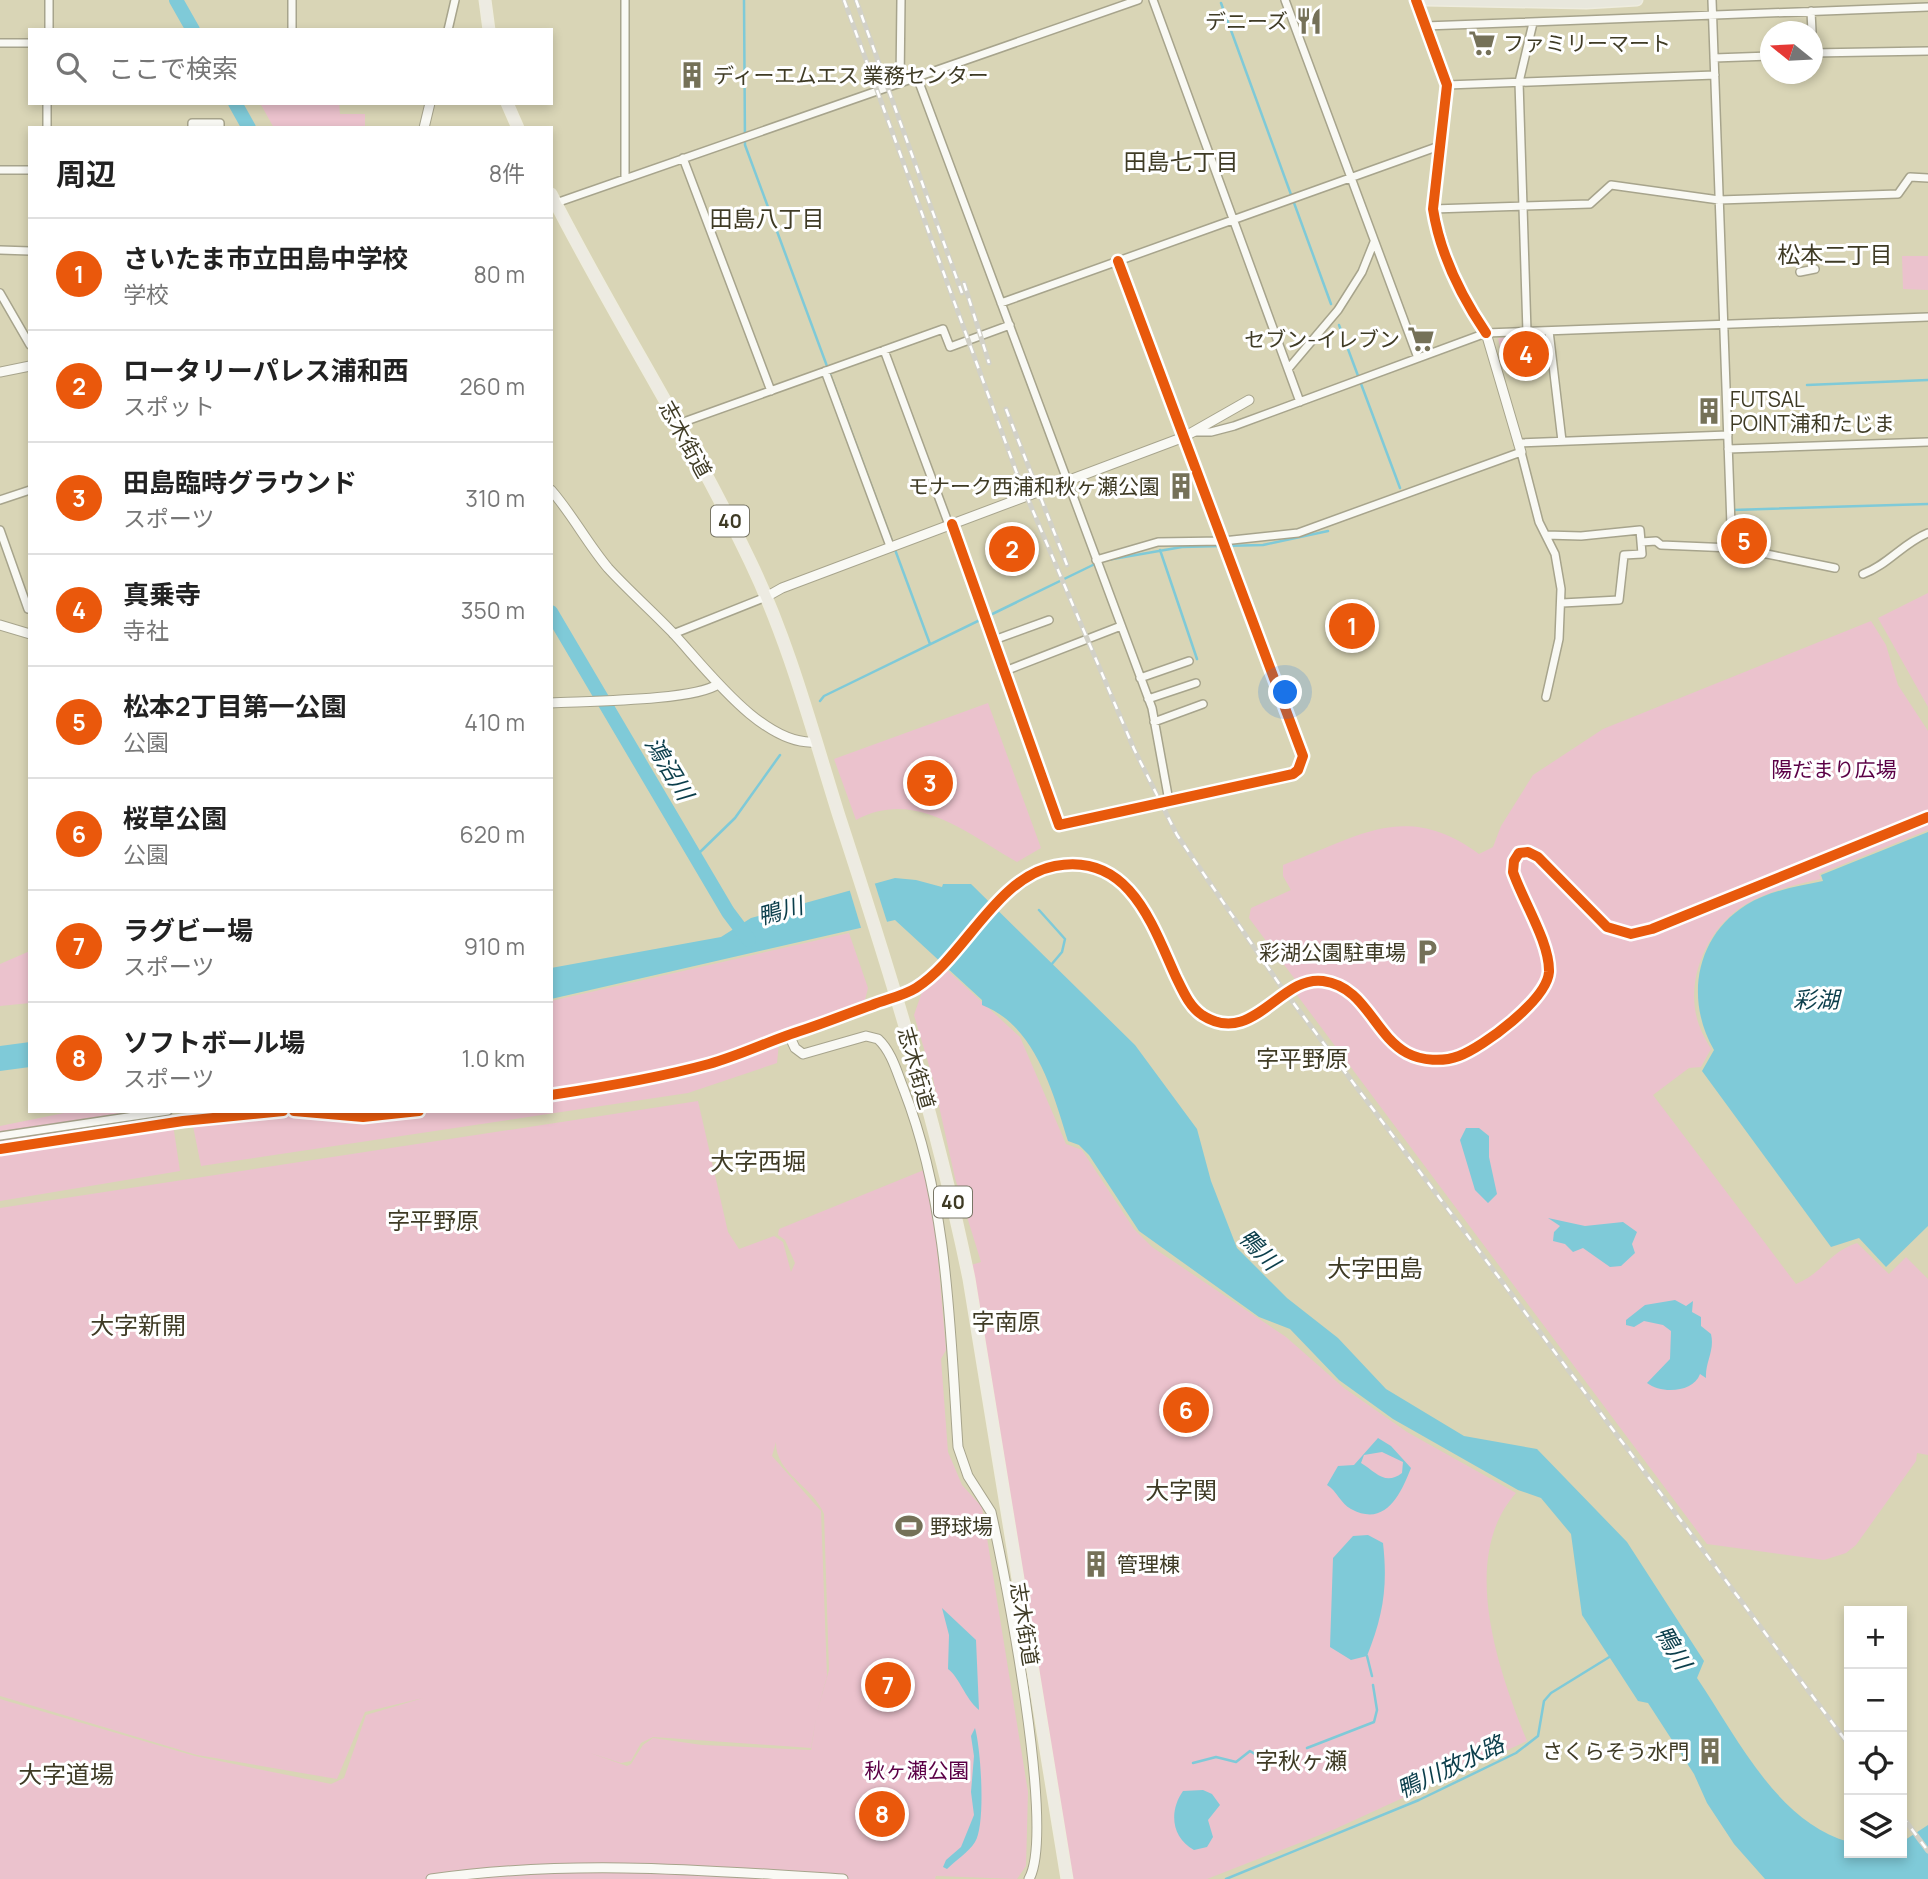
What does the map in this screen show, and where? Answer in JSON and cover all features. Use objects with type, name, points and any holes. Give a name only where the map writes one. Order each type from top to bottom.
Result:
[{"type":"highway","points":[[1426,0],[1586,3],[1636,0]]},
{"type":"main road","points":[[485,0],[489,28]]},
{"type":"main road","points":[[509,105],[517,126]]},
{"type":"main road","name":"志木街道","points":[[553,200],[724,508],[766,597],[816,742],[889,973],[951,1194],[969,1279],[1067,1879]]},
{"type":"street","points":[[48,28],[49,0]]},
{"type":"street","points":[[292,0],[292,28]]},
{"type":"street","points":[[448,28],[455,0]]},
{"type":"street","points":[[625,0],[625,178]]},
{"type":"street","points":[[900,83],[901,0]]},
{"type":"street","points":[[553,200],[625,178],[1138,0]]},
{"type":"street","points":[[1153,0],[1300,402]]},
{"type":"street","points":[[1285,0],[1418,358]]},
{"type":"street","points":[[1416,0],[1447,85],[1433,209],[1452,273],[1466,304],[1486,333],[1539,522],[1555,554],[1562,603],[1559,639],[1546,697]]},
{"type":"street","points":[[1712,0],[1732,553],[1762,553],[1835,568]]},
{"type":"street","points":[[1425,26],[1928,7]]},
{"type":"street","points":[[1811,11],[1811,21]]},
{"type":"street","points":[[1527,332],[1519,82],[1533,23]]},
{"type":"street","points":[[0,43],[28,43]]},
{"type":"street","points":[[1823,54],[1928,51]]},
{"type":"street","points":[[1714,58],[1760,56]]},
{"type":"street","points":[[1447,85],[1715,75]]},
{"type":"street","points":[[917,77],[1148,699],[1169,801]]},
{"type":"street","points":[[47,105],[47,126]]},
{"type":"street","points":[[424,126],[430,105]]},
{"type":"street","points":[[192,126],[192,122],[220,123],[220,126]]},
{"type":"street","points":[[1001,303],[1442,145]]},
{"type":"street","points":[[683,158],[771,391]]},
{"type":"street","points":[[0,170],[28,170]]},
{"type":"street","points":[[1433,209],[1590,204],[1611,185],[1719,200],[1898,194],[1910,177],[1928,178]]},
{"type":"street","points":[[1287,369],[1338,310],[1362,272],[1374,242]]},
{"type":"street","points":[[0,250],[28,251]]},
{"type":"street","points":[[884,350],[994,640],[1059,825],[1293,774],[1301,764],[1303,756],[1118,261]]},
{"type":"street","points":[[1800,272],[1815,269]]},
{"type":"street","points":[[0,293],[28,342]]},
{"type":"street","points":[[1194,432],[1211,432],[1234,426],[1486,333],[1928,317]]},
{"type":"street","points":[[678,424],[943,329],[950,347],[1010,325]]},
{"type":"street","points":[[1549,331],[1562,441]]},
{"type":"street","points":[[0,372],[28,366]]},
{"type":"street","points":[[828,370],[893,545]]},
{"type":"street","points":[[673,634],[893,545],[1184,437],[1249,400]]},
{"type":"street","points":[[1096,560],[1158,542],[1277,537],[1331,523],[1519,447],[1562,441],[1728,435]]},
{"type":"street","points":[[1728,449],[1928,442]]},
{"type":"street","points":[[0,500],[28,491]]},
{"type":"street","points":[[553,493],[607,567],[673,634],[730,698],[788,740],[816,742]]},
{"type":"street","points":[[0,530],[27,610]]},
{"type":"street","points":[[1546,535],[1581,536],[1640,530],[1642,554],[1623,555],[1619,600],[1562,603]]},
{"type":"street","points":[[1863,574],[1875,569],[1903,545],[1928,533]]},
{"type":"street","points":[[1641,542],[1731,548]]},
{"type":"street","points":[[994,640],[1049,620]]},
{"type":"street","points":[[0,625],[28,633]]},
{"type":"street","points":[[1005,671],[1121,626]]},
{"type":"street","points":[[1140,678],[1189,661]]},
{"type":"street","points":[[1148,699],[1196,683]]},
{"type":"street","points":[[553,703],[702,691],[718,684]]},
{"type":"street","points":[[1154,722],[1203,704]]},
{"type":"street","points":[[553,1095],[695,1068],[896,996]]},
{"type":"street","points":[[789,1035],[795,1048],[803,1054],[866,1037],[878,1039],[890,1054],[918,1128],[941,1230],[958,1447],[968,1476],[986,1500],[993,1521],[1034,1764],[1036,1824],[1033,1867],[1029,1879]]},
{"type":"street","points":[[0,1136],[155,1113]]},
{"type":"street","points":[[314,1113],[354,1117],[397,1113]]},
{"type":"street","points":[[431,1879],[550,1867],[610,1866],[843,1879]]},
{"type":"green space","points":[[261,105],[339,105],[340,114],[365,114],[365,126],[273,126]]},
{"type":"green space","points":[[1902,256],[1928,256],[1928,290],[1903,289]]},
{"type":"green space","points":[[1546,336],[1548,349],[1536,350],[1535,346],[1517,349],[1518,363],[1504,366],[1498,338]]},
{"type":"green space","points":[[1732,531],[1756,531],[1754,552],[1733,551]]},
{"type":"green space","points":[[1928,593],[1928,707],[1878,618]]},
{"type":"green space","name":"陽だまり広場","points":[[1871,621],[1886,645],[1898,685],[1928,731],[1928,830],[1819,874],[1821,879],[1765,895],[1748,903],[1721,925],[1702,956],[1694,990],[1700,1028],[1711,1049],[1701,1067],[1689,1068],[1653,1095],[1796,1284],[1813,1274],[1840,1251],[1857,1243],[1889,1274],[1906,1257],[1928,1279],[1928,1455],[1917,1453],[1916,1461],[1856,1545],[1846,1553],[1824,1560],[1707,1544],[1297,995],[1303,990],[1249,918],[1251,908],[1291,890],[1283,876],[1283,865],[1359,835],[1405,826],[1428,829],[1452,838],[1479,854],[1493,847],[1501,826],[1533,775],[1603,729]]},
{"type":"green space","points":[[988,703],[1041,848],[1017,862],[959,828],[919,812],[899,809],[878,811],[856,820],[834,759]]},
{"type":"green space","points":[[849,933],[868,988],[864,1004],[780,1033],[777,1063],[688,1093],[201,1166],[190,1113],[553,1113],[553,1001]]},
{"type":"green space","points":[[28,952],[28,1003],[0,1006],[0,964]]},
{"type":"green space","points":[[945,968],[1020,1037],[1066,1144],[1082,1150],[1134,1229],[1152,1247],[1286,1337],[1344,1388],[1407,1432],[1516,1493],[1499,1519],[1489,1549],[1487,1582],[1489,1616],[1496,1649],[1527,1741],[1335,1829],[1207,1879],[1073,1879],[971,1265],[981,1262],[955,1178],[933,1079],[914,1015],[923,989]]},
{"type":"green space","name":"秋ヶ瀬公園","points":[[698,1101],[728,1232],[739,1249],[774,1236],[783,1242],[791,1272],[795,1263],[785,1240],[778,1235],[779,1229],[924,1170],[936,1236],[946,1350],[941,1359],[948,1452],[962,1485],[982,1507],[1028,1792],[1026,1866],[1017,1879],[936,1876],[935,1879],[0,1879],[0,1699],[195,1756],[331,1784],[344,1778],[366,1715],[423,1698],[365,1712],[337,1779],[197,1755],[0,1696],[0,1208]],"holes":[[[776,1442],[777,1453],[782,1462],[812,1495],[824,1514],[829,1670],[816,1716],[827,1676],[821,1511],[772,1456]],[[816,1718],[811,1750],[702,1745],[653,1738],[643,1745],[631,1764],[627,1766],[590,1753],[621,1763],[631,1761],[641,1743],[653,1737],[811,1748]]]},
{"type":"green space","points":[[64,1113],[171,1113],[180,1171],[0,1201],[0,1126]]},
{"type":"water","name":"彩湖","points":[[1928,832],[1928,1226],[1886,1267],[1859,1238],[1831,1247],[1702,1071],[1714,1050],[1705,1031],[1698,991],[1700,971],[1715,934],[1729,918],[1746,905],[1773,893],[1823,881],[1821,875]]},
{"type":"water","name":"鴨川","points":[[895,878],[942,887],[943,884],[971,884],[1135,1045],[1197,1129],[1211,1181],[1237,1248],[1287,1298],[1338,1338],[1386,1389],[1464,1436],[1537,1449],[1627,1542],[1704,1661],[1697,1678],[1744,1751],[1780,1797],[1800,1816],[1823,1832],[1844,1840],[1844,1858],[1907,1858],[1907,1839],[1928,1825],[1928,1879],[1765,1879],[1734,1844],[1707,1803],[1694,1774],[1648,1703],[1638,1701],[1582,1615],[1571,1534],[1541,1498],[1518,1490],[1393,1419],[1339,1380],[1290,1329],[1259,1317],[1139,1231],[1089,1155],[1079,1145],[1068,1141],[1048,1082],[1029,1044],[1016,1028],[982,1005],[982,1000],[895,920],[553,999],[553,968],[721,937],[751,918]]},
{"type":"water","points":[[28,1042],[28,1067],[0,1071],[0,1046]]},
{"type":"water","points":[[1466,1128],[1479,1128],[1489,1136],[1489,1157],[1497,1194],[1488,1203],[1475,1190],[1460,1140]]},
{"type":"water","points":[[1548,1218],[1585,1226],[1623,1222],[1637,1232],[1632,1244],[1635,1253],[1621,1266],[1610,1267],[1583,1248],[1573,1252],[1565,1244],[1553,1241],[1554,1232],[1560,1226]]},
{"type":"water","points":[[1675,1300],[1686,1306],[1693,1301],[1692,1312],[1701,1317],[1701,1326],[1711,1334],[1712,1346],[1706,1378],[1700,1374],[1691,1385],[1668,1390],[1647,1383],[1670,1359],[1671,1331],[1663,1325],[1644,1321],[1634,1327],[1626,1325],[1626,1320],[1645,1305]]},
{"type":"water","points":[[1378,1438],[1391,1446],[1411,1468],[1397,1497],[1390,1505],[1374,1514],[1363,1514],[1348,1507],[1327,1485],[1338,1466],[1354,1465]],"holes":[[[1382,1452],[1403,1462],[1402,1473],[1391,1478],[1381,1476],[1361,1463],[1364,1455]]]},
{"type":"water","points":[[1368,1535],[1383,1543],[1383,1601],[1367,1656],[1351,1660],[1330,1647],[1333,1558],[1353,1536]]},
{"type":"water","points":[[942,1608],[976,1640],[979,1710],[948,1669],[949,1635]]},
{"type":"water","points":[[975,1728],[981,1786],[978,1833],[966,1853],[947,1869],[943,1867],[946,1860],[961,1847],[974,1815],[971,1792],[974,1756],[971,1736]]},
{"type":"water","points":[[1203,1790],[1212,1794],[1220,1805],[1208,1820],[1213,1837],[1207,1847],[1194,1850],[1186,1845],[1177,1831],[1174,1815],[1183,1791]]},
{"type":"pier","points":[[874,881],[888,925],[862,931],[849,888]]},
{"type":"waterway","name":"鴻沼川","points":[[176,0],[192,28]]},
{"type":"waterway","points":[[744,0],[745,145],[930,644]]},
{"type":"waterway","points":[[1221,3],[1331,304]]},
{"type":"waterway","name":"鴻沼川","points":[[236,105],[248,126]]},
{"type":"waterway","points":[[1339,325],[1400,488]]},
{"type":"waterway","points":[[1807,385],[1928,380]]},
{"type":"waterway","points":[[1733,510],[1928,504]]},
{"type":"waterway","points":[[1107,560],[1182,547],[1263,545],[1328,531]]},
{"type":"waterway","points":[[1160,550],[1197,659]]},
{"type":"waterway","points":[[820,701],[824,696],[1097,563]]},
{"type":"waterway","name":"鴻沼川","points":[[553,615],[728,912],[749,940]]},
{"type":"waterway","points":[[697,855],[735,818],[780,755]]},
{"type":"waterway","points":[[1039,910],[1065,939],[1062,952],[1051,965]]},
{"type":"waterway","points":[[1367,1656],[1372,1676]]},
{"type":"waterway","name":"鴨川放水路","points":[[1226,1879],[1419,1800],[1516,1753],[1538,1736],[1544,1701],[1551,1693],[1611,1656]]},
{"type":"waterway","points":[[1307,1748],[1374,1722],[1377,1710],[1373,1685]]},
{"type":"waterway","points":[[1193,1763],[1216,1757],[1236,1762],[1250,1751],[1269,1763],[1293,1754]]},
{"type":"railway","points":[[844,0],[1016,471],[1134,749],[1177,835],[1280,985],[1844,1738]]},
{"type":"railway","points":[[856,0],[962,293]]},
{"type":"railway","points":[[964,283],[989,363]]},
{"type":"railway","points":[[1006,409],[1067,565]]},
{"type":"railway","points":[[1907,1823],[1928,1851]]},
{"type":"cycle path","points":[[1416,0],[1447,85],[1433,209],[1436,226],[1453,274],[1486,333]]},
{"type":"cycle path","points":[[952,524],[1059,825],[1293,774],[1298,770],[1303,756],[1118,261]]},
{"type":"cycle path","points":[[553,1095],[631,1082],[709,1064],[906,993],[933,975],[1015,885],[1034,873],[1055,866],[1080,865],[1102,870],[1119,881],[1134,896],[1147,915],[1187,998],[1202,1015],[1220,1023],[1236,1023],[1266,1008],[1293,988],[1308,982],[1323,981],[1338,985],[1360,1001],[1395,1045],[1407,1053],[1426,1059],[1453,1058],[1483,1043],[1512,1021],[1526,1009],[1546,983],[1549,972],[1545,948],[1513,872],[1514,861],[1519,853],[1528,852],[1538,857],[1607,927],[1631,934],[1652,929],[1928,817]]},
{"type":"cycle path","points":[[0,1149],[183,1121],[263,1113]]},
{"type":"cycle path","points":[[317,1113],[363,1117],[400,1113]]},
{"type":"place","name":"デニーズ","points":[[1309,21]]},
{"type":"place","name":"ファミリーマート","points":[[1482,43]]},
{"type":"place","name":"ディーエムエス 業務センター","points":[[692,75]]},
{"type":"place","name":"セブン-イレブン","points":[[1421,339]]},
{"type":"place","name":"真乗寺","points":[[1526,354]]},
{"type":"place","name":"FUTSAL POINT浦和たじま","points":[[1709,411]]},
{"type":"place","name":"モナーク西浦和秋ヶ瀬公園","points":[[1181,486]]},
{"type":"place","name":"松本2丁目第一公園","points":[[1744,541]]},
{"type":"place","name":"ロータリーパレス浦和西","points":[[1012,549]]},
{"type":"place","name":"さいたま市立田島中学校","points":[[1352,626]]},
{"type":"place","name":"田島臨時グラウンド","points":[[930,783]]},
{"type":"place","name":"彩湖公園駐車場","points":[[1427,952]]},
{"type":"place","name":"桜草公園","points":[[1186,1410]]},
{"type":"place","name":"野球場","points":[[909,1526]]},
{"type":"place","name":"管理棟","points":[[1096,1564]]},
{"type":"place","name":"ラグビー場","points":[[888,1685]]},
{"type":"place","name":"さくらそう水門","points":[[1710,1751]]},
{"type":"place","name":"ソフトボール場","points":[[882,1814]]},
{"type":"district","name":"田島七丁目","points":[[1181,161]]},
{"type":"district","name":"田島八丁目","points":[[767,218]]},
{"type":"district","name":"松本二丁目","points":[[1835,254]]},
{"type":"district","name":"字平野原","points":[[1302,1058]]},
{"type":"district","name":"大字西堀","points":[[758,1160]]},
{"type":"district","name":"字平野原","points":[[433,1220]]},
{"type":"district","name":"大字田島","points":[[1375,1267]]},
{"type":"district","name":"字南原","points":[[1006,1321]]},
{"type":"district","name":"大字新開","points":[[138,1324]]},
{"type":"district","name":"大字関","points":[[1181,1489]]},
{"type":"district","name":"字秋ヶ瀬","points":[[1301,1760]]},
{"type":"district","name":"大字道場","points":[[66,1773]]}]
